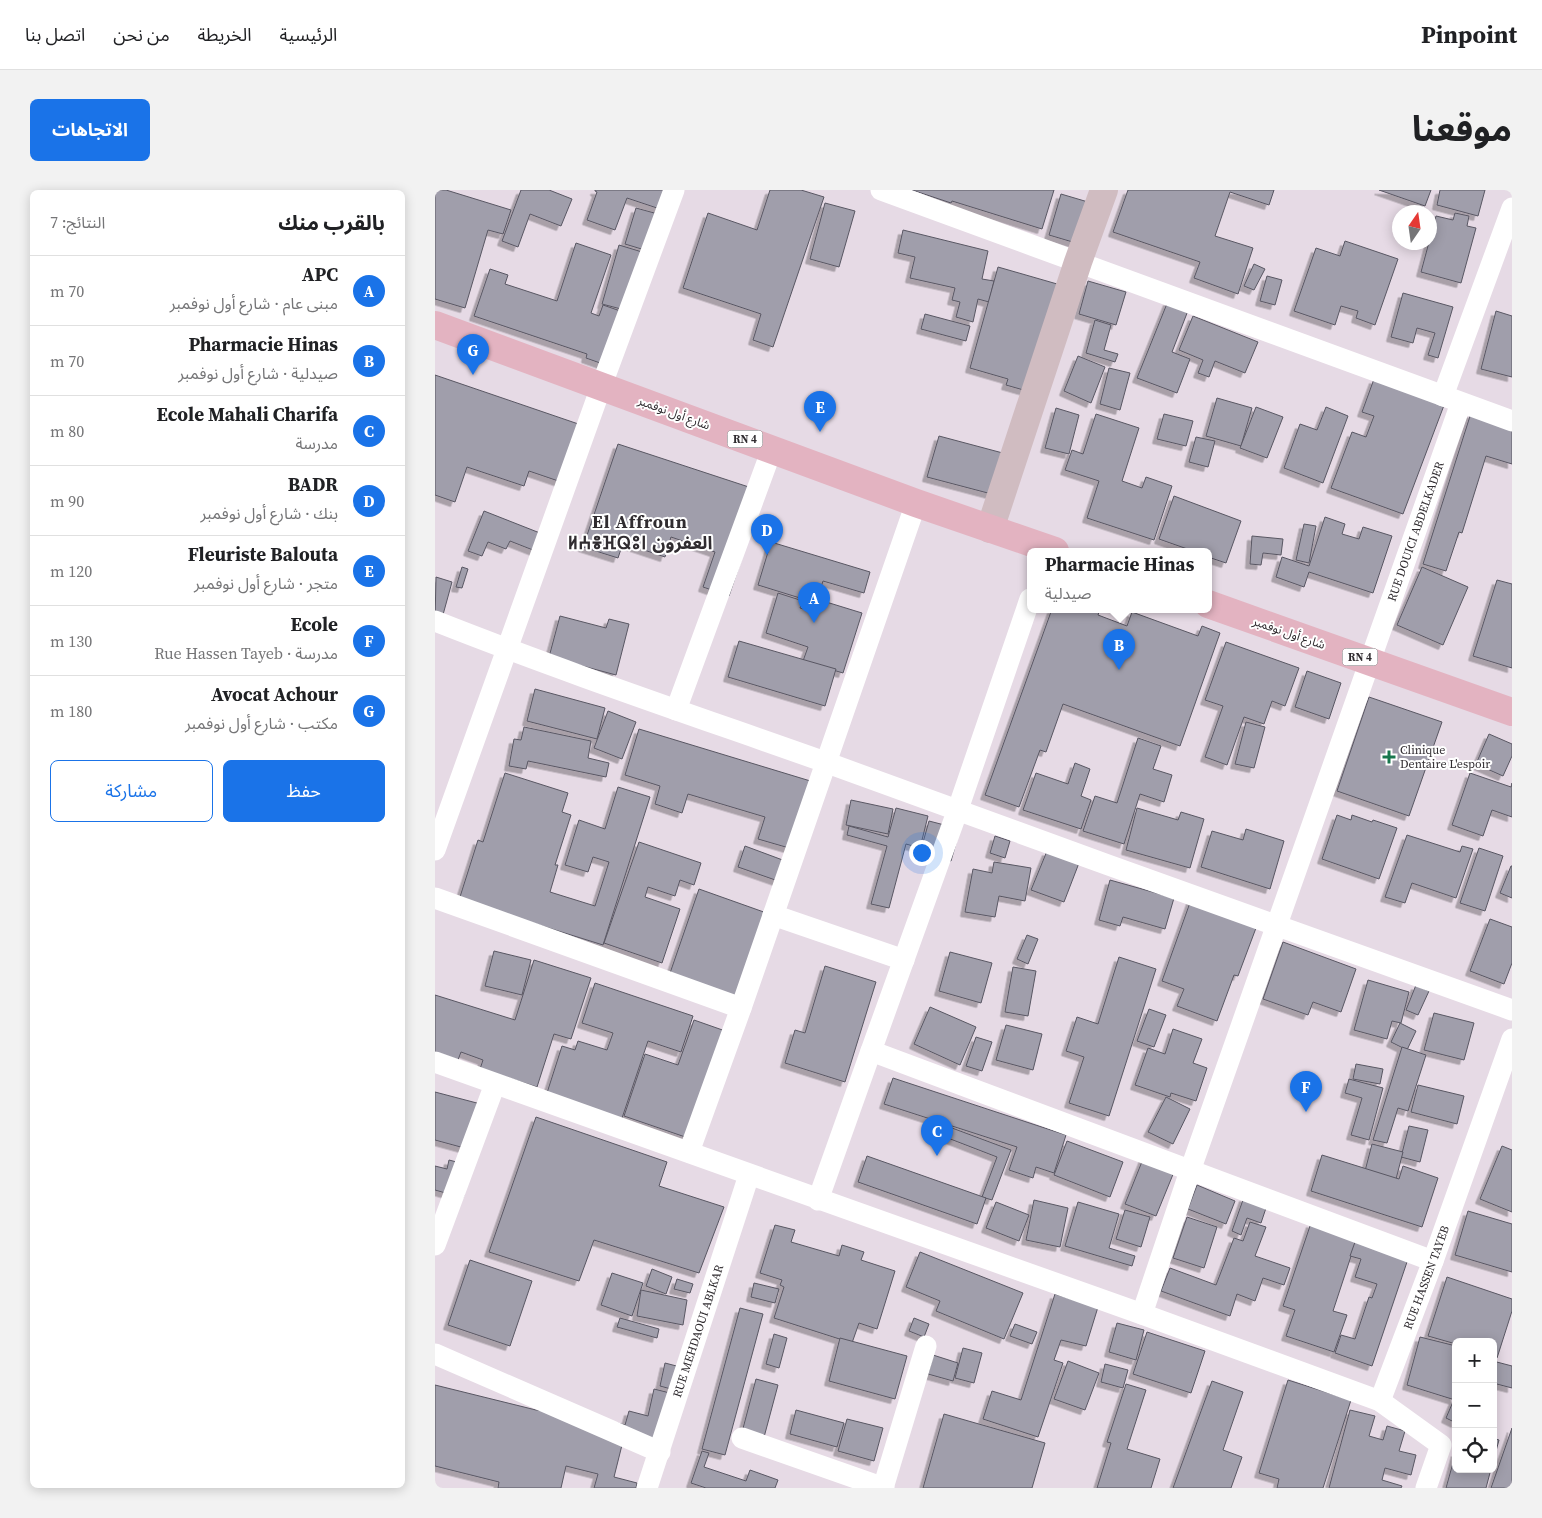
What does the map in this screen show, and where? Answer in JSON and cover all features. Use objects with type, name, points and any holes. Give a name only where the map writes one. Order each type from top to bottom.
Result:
[{"type":"main road","points":[[990,529],[1078,262],[1104,190]]},
{"type":"main road","name":"شارع أول نوفمبر","points":[[435,325],[1044,548]]},
{"type":"main road","name":"شارع أول نوفمبر","points":[[1212,605],[1512,712]]},
{"type":"street","points":[[435,850],[506,649],[674,190]]},
{"type":"street","points":[[881,190],[1512,421]]},
{"type":"street","name":"RUE DOUICI ABDELKADER","points":[[1142,1314],[1190,1171],[1370,661],[1512,208]]},
{"type":"street","points":[[676,710],[773,449]]},
{"type":"street","points":[[689,1152],[917,503]]},
{"type":"street","points":[[818,1200],[957,812],[1027,608]]},
{"type":"street","points":[[435,622],[957,812],[1512,1010]]},
{"type":"street","points":[[435,898],[741,1008]]},
{"type":"street","points":[[773,915],[904,960]]},
{"type":"street","name":"RUE HASSEN TAYEB","points":[[1380,1400],[1433,1261],[1512,1039]]},
{"type":"street","points":[[871,1051],[1433,1261]]},
{"type":"street","points":[[435,1062],[1380,1400],[1441,1445],[1426,1488]]},
{"type":"street","points":[[435,1245],[495,1084]]},
{"type":"street","name":"RUE MEHDAOUI ABLKAR","points":[[648,1488],[749,1175]]},
{"type":"street","points":[[742,1438],[884,1488],[926,1346]]},
{"type":"street","points":[[435,1354],[659,1452]]},
{"type":"building","points":[[435,190],[446,190],[511,210],[503,234],[488,230],[465,308],[435,299]]},
{"type":"building","points":[[521,190],[549,190],[572,199],[561,226],[530,214],[518,247],[502,241]]},
{"type":"building","points":[[595,190],[673,190],[666,211],[627,198],[615,230],[587,220],[597,192]]},
{"type":"building","points":[[770,190],[801,190],[824,197],[773,347],[753,340],[761,314],[683,288],[708,213],[757,230]]},
{"type":"building","points":[[912,190],[1054,190],[1042,229]]},
{"type":"building","points":[[1128,190],[1274,190],[1269,205],[1230,192],[1215,236],[1253,248],[1238,294],[1194,278],[1200,262],[1113,232]]},
{"type":"building","points":[[1379,190],[1431,190],[1425,205]]},
{"type":"building","points":[[1440,190],[1485,190],[1478,216],[1437,205]]},
{"type":"building","points":[[1061,194],[1088,202],[1076,243],[1049,235]]},
{"type":"building","points":[[825,203],[855,211],[839,267],[810,259]]},
{"type":"building","points":[[636,208],[669,217],[658,254],[625,244]]},
{"type":"building","points":[[1455,213],[1469,216],[1467,226],[1476,228],[1461,283],[1421,272],[1427,250],[1437,250],[1437,216],[1453,220]]},
{"type":"building","points":[[903,230],[988,251],[982,279],[994,281],[989,302],[978,299],[973,322],[956,317],[960,302],[952,300],[955,288],[910,278],[915,257],[898,253]]},
{"type":"building","points":[[1345,241],[1398,259],[1375,325],[1356,318],[1358,311],[1341,306],[1335,325],[1294,311],[1316,248],[1340,256]]},
{"type":"building","points":[[576,243],[611,255],[591,313],[599,316],[603,305],[635,316],[617,369],[586,358],[587,354],[474,316],[490,269],[508,275],[505,284],[557,301]]},
{"type":"building","points":[[619,245],[652,255],[636,313],[602,304]]},
{"type":"building","points":[[1254,264],[1265,269],[1254,290],[1244,286]]},
{"type":"building","points":[[998,267],[1071,288],[1041,395],[1006,385],[1008,379],[970,368]]},
{"type":"building","points":[[1267,276],[1282,280],[1275,305],[1260,301]]},
{"type":"building","points":[[1088,281],[1126,292],[1116,325],[1079,314]]},
{"type":"building","points":[[1403,293],[1453,307],[1438,358],[1428,355],[1435,333],[1417,328],[1413,343],[1391,337]]},
{"type":"building","points":[[1168,301],[1189,308],[1172,352],[1190,359],[1177,393],[1137,378]]},
{"type":"building","points":[[1496,311],[1512,316],[1512,377],[1481,369]]},
{"type":"building","points":[[925,314],[970,326],[966,341],[921,329]]},
{"type":"building","points":[[1193,316],[1258,342],[1245,373],[1215,361],[1209,377],[1198,373],[1203,360],[1179,350]]},
{"type":"building","points":[[1095,320],[1111,325],[1104,350],[1118,354],[1115,362],[1086,353]]},
{"type":"building","points":[[1078,356],[1105,367],[1091,403],[1064,391]]},
{"type":"building","points":[[1109,368],[1130,373],[1120,410],[1100,404]]},
{"type":"building","points":[[435,375],[593,429],[573,486],[529,471],[524,486],[467,467],[455,502],[435,495]]},
{"type":"building","points":[[1374,379],[1446,400],[1403,514],[1331,488],[1352,432],[1366,437],[1374,416],[1362,412]]},
{"type":"building","points":[[1217,398],[1252,408],[1241,446],[1206,436]]},
{"type":"building","points":[[1256,407],[1283,417],[1267,458],[1240,448]]},
{"type":"building","points":[[1326,407],[1348,416],[1323,483],[1284,468],[1300,424],[1317,430]]},
{"type":"building","points":[[1056,408],[1079,415],[1069,454],[1045,448]]},
{"type":"building","points":[[1471,413],[1512,426],[1512,464],[1486,456],[1462,533],[1459,532],[1446,571],[1423,564]]},
{"type":"building","points":[[1096,414],[1139,428],[1122,481],[1142,488],[1146,477],[1172,486],[1154,540],[1087,518],[1099,481],[1065,470],[1072,450],[1083,454]]},
{"type":"building","points":[[1164,414],[1193,421],[1186,446],[1157,439]]},
{"type":"building","points":[[939,436],[1014,456],[1003,497],[927,477]]},
{"type":"building","points":[[1196,437],[1215,441],[1208,467],[1189,462]]},
{"type":"building","points":[[618,444],[764,492],[729,596],[703,587],[715,552],[671,537],[665,557],[623,543],[618,558],[583,547]]},
{"type":"building","points":[[1174,496],[1241,521],[1226,563],[1212,558],[1212,548],[1184,548],[1159,539]]},
{"type":"building","points":[[484,511],[545,535],[538,552],[510,541],[506,549],[488,542],[482,556],[468,551]]},
{"type":"building","points":[[1325,517],[1345,524],[1342,534],[1359,539],[1363,527],[1392,536],[1373,593],[1309,572],[1304,587],[1276,577],[1282,557],[1309,566]]},
{"type":"building","points":[[1304,524],[1316,526],[1309,563],[1296,560]]},
{"type":"building","points":[[1252,536],[1283,539],[1281,555],[1263,553],[1261,565],[1250,564]]},
{"type":"building","points":[[771,542],[870,572],[864,593],[823,581],[816,603],[758,585]]},
{"type":"building","points":[[462,567],[468,569],[462,588],[456,587]]},
{"type":"building","points":[[1422,567],[1468,587],[1443,645],[1397,625]]},
{"type":"building","points":[[436,577],[452,582],[441,622],[435,621]]},
{"type":"building","points":[[1497,580],[1512,584],[1512,668],[1473,656]]},
{"type":"building","points":[[778,593],[803,601],[800,608],[819,613],[823,601],[862,613],[843,673],[803,661],[808,647],[766,633]]},
{"type":"building","points":[[1051,613],[1099,613],[1098,615],[1127,626],[1132,613],[1135,613],[1198,636],[1202,626],[1220,633],[1180,746],[1063,704],[1046,752],[1040,750],[1019,807],[985,795]]},
{"type":"building","points":[[560,616],[606,628],[609,619],[629,624],[616,675],[549,657]]},
{"type":"building","points":[[739,641],[836,669],[825,706],[728,677]]},
{"type":"building","points":[[1226,642],[1299,668],[1285,706],[1272,701],[1264,724],[1244,717],[1227,765],[1205,757],[1223,706],[1205,700]]},
{"type":"building","points":[[1307,671],[1341,683],[1329,719],[1295,707]]},
{"type":"building","points":[[535,689],[605,708],[597,739],[527,721]]},
{"type":"building","name":"Clinique Dentaire L'espoir","points":[[1369,697],[1442,722],[1409,816],[1337,791]]},
{"type":"building","points":[[608,711],[636,722],[622,759],[594,748]]},
{"type":"building","points":[[1246,722],[1265,727],[1254,768],[1235,764]]},
{"type":"building","points":[[524,727],[591,741],[588,758],[609,763],[606,777],[528,761],[526,769],[509,766],[514,739],[521,740]]},
{"type":"building","points":[[639,729],[817,783],[796,850],[758,839],[765,817],[688,794],[682,813],[655,804],[660,786],[625,775]]},
{"type":"building","points":[[1489,734],[1512,744],[1512,756],[1503,776],[1476,764]]},
{"type":"building","points":[[1138,738],[1161,746],[1153,769],[1172,775],[1164,802],[1140,794],[1124,844],[1083,831],[1095,796],[1117,803]]},
{"type":"building","points":[[1075,763],[1090,769],[1081,796],[1091,800],[1081,829],[1023,810],[1036,773],[1068,784]]},
{"type":"building","points":[[505,773],[568,793],[562,812],[571,815],[555,865],[558,865],[550,892],[595,906],[609,862],[593,857],[588,872],[565,865],[579,820],[605,829],[618,787],[650,797],[603,945],[459,900],[478,840],[483,842]]},
{"type":"building","points":[[1470,773],[1511,787],[1512,783],[1512,817],[1492,810],[1483,836],[1452,825]]},
{"type":"building","points":[[851,800],[893,809],[888,834],[846,825]]},
{"type":"building","points":[[896,808],[928,816],[920,848],[906,844],[889,908],[871,904],[887,846],[847,835],[849,826],[888,837]]},
{"type":"building","points":[[1137,808],[1178,820],[1181,812],[1204,819],[1190,868],[1126,850]]},
{"type":"building","points":[[1337,815],[1351,820],[1352,815],[1397,828],[1379,879],[1322,859]]},
{"type":"building","points":[[929,821],[960,829],[951,861],[920,853]]},
{"type":"building","points":[[1246,829],[1284,841],[1270,889],[1201,867],[1212,831],[1243,840]]},
{"type":"building","points":[[1407,835],[1460,852],[1462,846],[1473,849],[1456,898],[1412,883],[1405,903],[1385,897]]},
{"type":"building","points":[[995,836],[1010,841],[1005,858],[990,853]]},
{"type":"building","points":[[639,842],[701,863],[694,885],[680,880],[675,896],[648,887],[645,897],[680,909],[662,963],[604,943]]},
{"type":"building","points":[[745,846],[788,862],[781,882],[738,867]]},
{"type":"building","points":[[1479,848],[1503,856],[1485,911],[1460,903]]},
{"type":"building","points":[[1047,851],[1079,863],[1064,902],[1031,890]]},
{"type":"building","points":[[994,862],[1031,868],[1025,901],[999,896],[995,917],[965,912],[973,869],[992,873]]},
{"type":"building","points":[[1512,866],[1512,898],[1500,893]]},
{"type":"building","points":[[1110,880],[1174,898],[1165,929],[1123,917],[1120,926],[1099,920]]},
{"type":"building","points":[[699,889],[775,916],[744,1002],[669,976]]},
{"type":"building","points":[[1192,897],[1256,928],[1238,976],[1234,975],[1217,1021],[1177,1006],[1184,989],[1162,981]]},
{"type":"building","points":[[1490,919],[1512,927],[1512,963],[1504,984],[1470,971]]},
{"type":"building","points":[[1027,935],[1038,939],[1028,964],[1017,959]]},
{"type":"building","points":[[1283,942],[1356,969],[1341,1012],[1313,1002],[1308,1015],[1263,999]]},
{"type":"building","points":[[494,951],[531,960],[522,995],[485,986]]},
{"type":"building","points":[[950,952],[992,963],[981,1003],[939,991]]},
{"type":"building","points":[[1119,957],[1156,969],[1109,1116],[1069,1103],[1084,1057],[1066,1051],[1077,1017],[1098,1024]]},
{"type":"building","points":[[534,960],[591,978],[571,1039],[554,1034],[537,1087],[480,1069],[483,1060],[461,1052],[458,1060],[435,1052],[435,995],[515,1020]]},
{"type":"building","points":[[825,966],[876,982],[845,1082],[785,1063],[795,1030],[805,1033]]},
{"type":"building","points":[[1013,967],[1036,971],[1028,1016],[1005,1012]]},
{"type":"building","points":[[1368,980],[1409,992],[1401,1023],[1392,1021],[1387,1039],[1354,1030]]},
{"type":"building","points":[[595,983],[693,1016],[681,1052],[648,1041],[621,1121],[546,1096],[562,1046],[575,1050],[578,1041],[607,1050],[613,1033],[582,1023]]},
{"type":"building","points":[[1416,985],[1429,991],[1418,1015],[1406,1010]]},
{"type":"building","points":[[930,1007],[976,1027],[960,1065],[914,1044]]},
{"type":"building","points":[[1149,1009],[1166,1015],[1154,1047],[1137,1041]]},
{"type":"building","points":[[1434,1013],[1474,1023],[1464,1060],[1424,1050]]},
{"type":"building","points":[[694,1020],[731,1033],[694,1140],[624,1116],[645,1054],[678,1065]]},
{"type":"building","points":[[1400,1023],[1416,1031],[1407,1050],[1391,1042]]},
{"type":"building","points":[[1006,1025],[1042,1034],[1033,1070],[996,1060]]},
{"type":"building","points":[[1173,1029],[1202,1039],[1193,1063],[1207,1068],[1196,1101],[1171,1093],[1170,1097],[1135,1085],[1148,1048],[1165,1054]]},
{"type":"building","points":[[976,1037],[992,1042],[982,1071],[966,1066]]},
{"type":"building","points":[[1402,1047],[1426,1055],[1408,1111],[1398,1108],[1387,1143],[1373,1140]]},
{"type":"building","points":[[1356,1064],[1383,1069],[1380,1084],[1353,1079]]},
{"type":"building","points":[[893,1078],[1066,1135],[1054,1173],[1036,1167],[1033,1178],[1009,1170],[1017,1147],[884,1104]]},
{"type":"building","points":[[1349,1079],[1383,1088],[1369,1140],[1351,1135],[1362,1098],[1345,1093]]},
{"type":"building","points":[[1418,1085],[1464,1096],[1457,1124],[1411,1112]]},
{"type":"building","points":[[435,1092],[492,1107],[479,1152],[435,1140]]},
{"type":"building","points":[[1166,1097],[1190,1109],[1173,1144],[1148,1132]]},
{"type":"building","points":[[536,1117],[667,1162],[659,1186],[724,1207],[699,1273],[594,1240],[579,1281],[489,1252]]},
{"type":"building","points":[[944,1125],[1011,1150],[992,1200],[982,1197],[997,1157],[940,1135]]},
{"type":"building","points":[[1409,1126],[1428,1130],[1420,1162],[1401,1157]]},
{"type":"building","points":[[1067,1141],[1123,1162],[1110,1197],[1054,1175]]},
{"type":"building","points":[[1372,1144],[1403,1152],[1396,1179],[1365,1171]]},
{"type":"building","points":[[1502,1146],[1512,1150],[1512,1212],[1480,1199]]},
{"type":"building","points":[[1145,1154],[1176,1167],[1156,1216],[1125,1204]]},
{"type":"building","points":[[1322,1155],[1399,1179],[1403,1166],[1438,1178],[1422,1227],[1311,1191]]},
{"type":"building","points":[[867,1156],[986,1198],[977,1224],[858,1182]]},
{"type":"building","points":[[449,1160],[472,1166],[463,1198],[435,1190],[435,1166],[447,1169]]},
{"type":"building","points":[[1197,1185],[1235,1201],[1226,1224],[1188,1209]]},
{"type":"building","points":[[1244,1197],[1267,1205],[1261,1223],[1247,1218],[1241,1235],[1232,1231]]},
{"type":"building","points":[[1034,1200],[1068,1208],[1060,1247],[1026,1240]]},
{"type":"building","points":[[996,1202],[1029,1215],[1019,1241],[986,1228]]},
{"type":"building","points":[[1078,1202],[1119,1214],[1109,1248],[1135,1256],[1132,1266],[1065,1246]]},
{"type":"building","points":[[1125,1210],[1150,1217],[1141,1247],[1116,1239]]},
{"type":"building","points":[[1468,1211],[1512,1224],[1512,1272],[1455,1255]]},
{"type":"building","points":[[1187,1217],[1217,1227],[1204,1268],[1173,1258]]},
{"type":"building","points":[[1250,1222],[1266,1227],[1255,1256],[1290,1268],[1284,1285],[1263,1278],[1255,1301],[1237,1294],[1230,1316],[1161,1291],[1170,1268],[1216,1285],[1234,1238],[1243,1241]]},
{"type":"building","points":[[1311,1223],[1357,1238],[1333,1311],[1347,1315],[1334,1352],[1286,1336],[1295,1310],[1283,1306]]},
{"type":"building","points":[[775,1225],[795,1230],[791,1242],[839,1256],[842,1245],[864,1252],[861,1260],[895,1271],[877,1329],[859,1323],[852,1343],[774,1318],[784,1287],[780,1285],[782,1280],[760,1273]]},
{"type":"building","points":[[1355,1242],[1408,1259],[1372,1366],[1335,1353],[1341,1335],[1355,1339],[1369,1297],[1372,1298],[1377,1284],[1355,1277],[1361,1259],[1350,1256]]},
{"type":"building","points":[[920,1252],[1023,1293],[1004,1339],[936,1311],[940,1301],[906,1287]]},
{"type":"building","points":[[470,1260],[532,1281],[510,1346],[448,1325]]},
{"type":"building","points":[[652,1269],[672,1277],[666,1294],[646,1286]]},
{"type":"building","points":[[612,1273],[643,1283],[632,1316],[601,1305]]},
{"type":"building","points":[[1447,1277],[1512,1299],[1512,1311],[1497,1358],[1497,1338],[1452,1338],[1452,1343],[1428,1336]]},
{"type":"building","points":[[677,1279],[693,1284],[690,1293],[674,1289]]},
{"type":"building","points":[[754,1283],[779,1289],[775,1303],[751,1297]]},
{"type":"building","points":[[641,1290],[687,1300],[683,1325],[637,1316]]},
{"type":"building","points":[[1055,1294],[1098,1307],[1086,1346],[1061,1340],[1054,1360],[1063,1363],[1038,1437],[983,1419],[992,1391],[1021,1400]]},
{"type":"building","points":[[740,1308],[763,1314],[725,1455],[702,1449]]},
{"type":"building","points":[[620,1318],[659,1329],[657,1338],[617,1327]]},
{"type":"building","points":[[914,1318],[929,1324],[924,1337],[909,1331]]},
{"type":"building","points":[[1117,1323],[1144,1330],[1136,1360],[1109,1352]]},
{"type":"building","points":[[1015,1324],[1037,1332],[1032,1344],[1010,1336]]},
{"type":"building","points":[[1147,1332],[1205,1351],[1191,1393],[1133,1374]]},
{"type":"building","points":[[774,1334],[787,1338],[779,1368],[766,1364]]},
{"type":"building","points":[[1420,1337],[1452,1345],[1452,1399],[1407,1385]]},
{"type":"building","points":[[840,1338],[907,1356],[895,1399],[829,1381]]},
{"type":"building","points":[[963,1348],[982,1353],[974,1383],[955,1378]]},
{"type":"building","points":[[933,1355],[958,1363],[953,1381],[928,1374]]},
{"type":"building","points":[[1068,1361],[1099,1373],[1085,1410],[1054,1399]]},
{"type":"building","points":[[1497,1362],[1512,1366],[1512,1388],[1497,1384]]},
{"type":"building","points":[[665,1363],[688,1369],[682,1392],[660,1386]]},
{"type":"building","points":[[1105,1364],[1128,1370],[1123,1388],[1101,1382]]},
{"type":"building","points":[[756,1379],[778,1385],[763,1441],[741,1436]]},
{"type":"building","points":[[1288,1380],[1351,1400],[1323,1488],[1277,1488],[1279,1479],[1259,1473]]},
{"type":"building","points":[[1212,1381],[1243,1392],[1223,1450],[1242,1457],[1231,1488],[1173,1488]]},
{"type":"building","points":[[1126,1384],[1146,1390],[1127,1449],[1160,1459],[1151,1488],[1097,1488],[1111,1443],[1107,1442]]},
{"type":"building","points":[[435,1385],[536,1410],[582,1414],[625,1425],[629,1411],[648,1416],[654,1389],[682,1396],[657,1445],[624,1437],[614,1477],[637,1483],[636,1488],[594,1488],[598,1474],[566,1466],[561,1488],[498,1488],[499,1482],[435,1466]]},
{"type":"building","points":[[1452,1404],[1452,1421],[1446,1418]]},
{"type":"building","points":[[796,1410],[844,1423],[837,1447],[790,1434]]},
{"type":"building","points":[[1350,1410],[1375,1416],[1369,1436],[1383,1440],[1387,1426],[1405,1431],[1399,1451],[1416,1455],[1411,1475],[1385,1468],[1382,1480],[1402,1486],[1401,1488],[1329,1488]]},
{"type":"building","points":[[944,1414],[1045,1443],[1032,1488],[923,1488]]},
{"type":"building","points":[[847,1419],[883,1428],[874,1461],[838,1451]]},
{"type":"building","points":[[1512,1428],[1512,1488],[1491,1488]]},
{"type":"building","points":[[702,1451],[709,1453],[704,1467],[746,1481],[750,1470],[778,1480],[775,1488],[706,1488],[691,1483]]},
{"type":"building","points":[[1452,1466],[1452,1473],[1490,1473],[1486,1488],[1446,1488]]},
{"type":"place","name":"Avocat Achour","points":[[473,375]]},
{"type":"place","name":"Fleuriste Balouta","points":[[820,432]]},
{"type":"place","name":"BADR","points":[[767,555]]},
{"type":"place","name":"APC","points":[[814,623]]},
{"type":"place","name":"Pharmacie Hinas","points":[[1119,670]]},
{"type":"place","name":"Clinique Dentaire L'espoir","points":[[1389,757]]},
{"type":"place","name":"Ecole","points":[[1306,1112]]},
{"type":"place","name":"Ecole Mahali Charifa","points":[[937,1156]]},
{"type":"district","name":"El Affroun ⵍⵄⴻⴼⵕⵓⵏ العفرون","points":[[640,531]]}]
